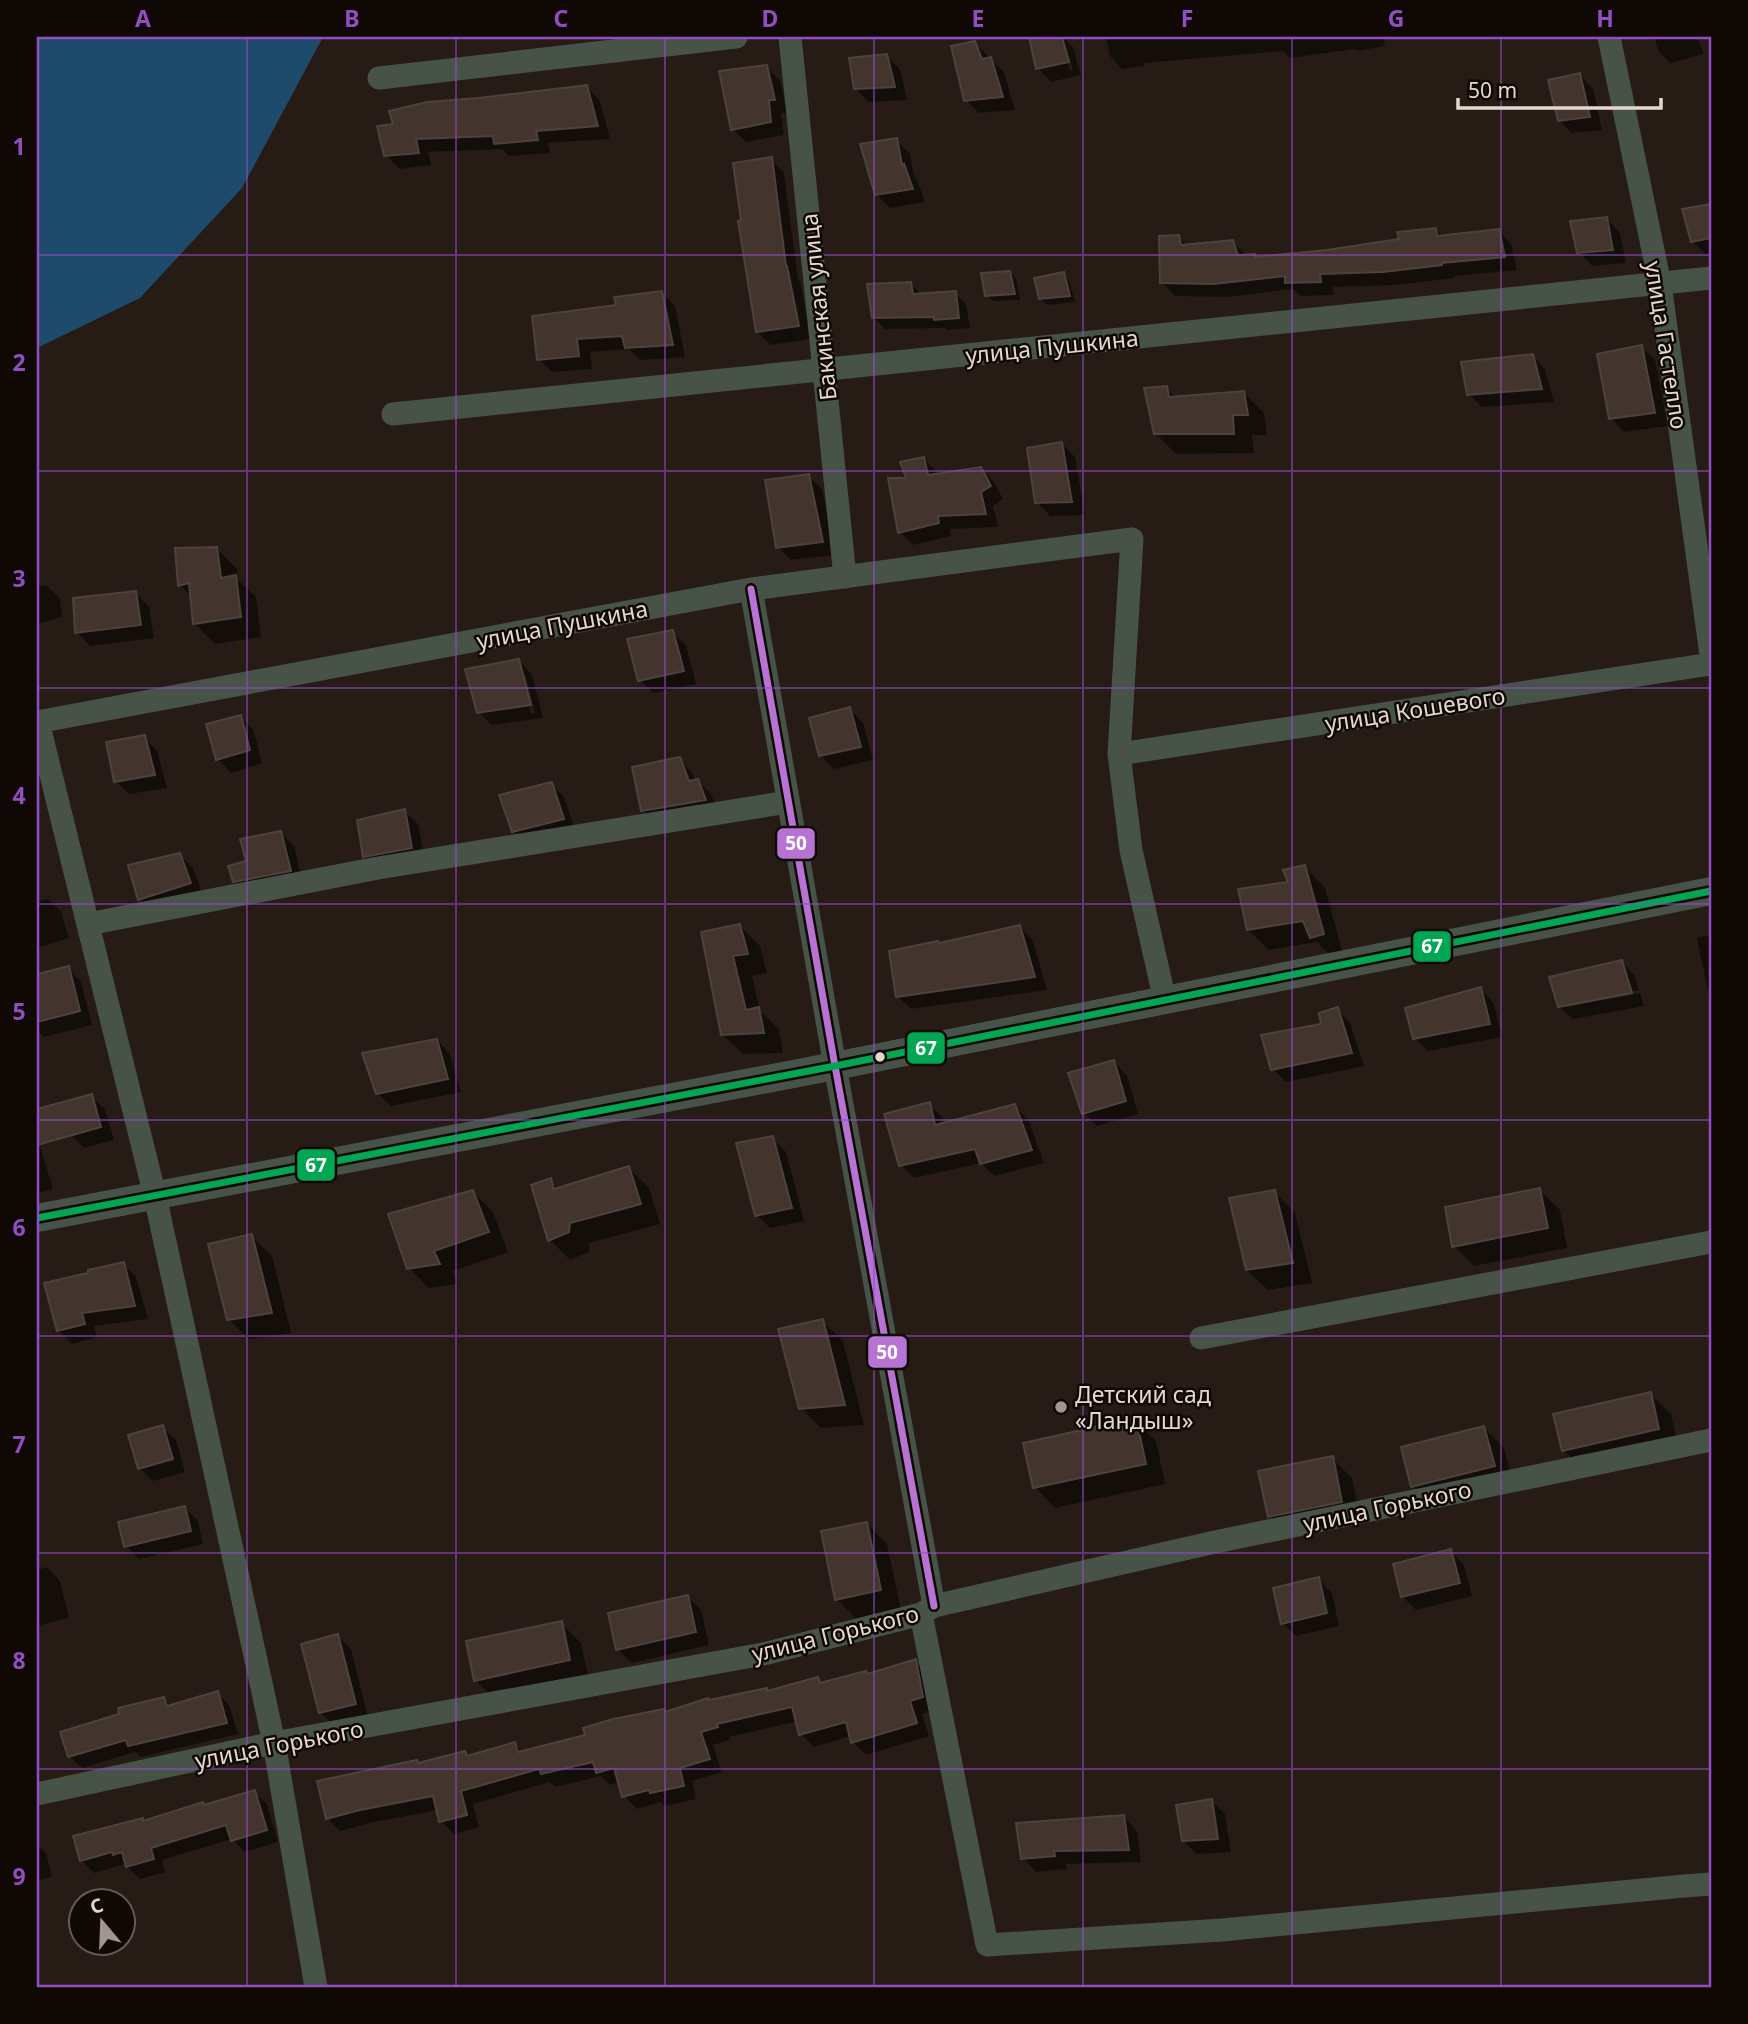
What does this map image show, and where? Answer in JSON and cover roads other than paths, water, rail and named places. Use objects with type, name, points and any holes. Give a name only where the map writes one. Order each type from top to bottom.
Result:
[{"type":"street","points":[[379,78],[736,37]]},
{"type":"street","name":"Бакинская улица","points":[[790,37],[845,577]]},
{"type":"street","name":"улица Гастелло","points":[[1609,37],[1660,284],[1711,655]]},
{"type":"street","name":"улица Пушкина","points":[[393,414],[1711,278]]},
{"type":"street","name":"улица Пушкина","points":[[37,722],[751,589],[1132,539],[1119,754]]},
{"type":"street","points":[[751,589],[987,1945],[1222,1930],[1711,1885]]},
{"type":"street","name":"улица Кошевого","points":[[1119,754],[1711,664]]},
{"type":"street","points":[[37,722],[155,1196],[274,1743],[316,1987]]},
{"type":"street","points":[[1119,754],[1132,850],[1166,1001]]},
{"type":"street","points":[[88,924],[378,868],[788,802]]},
{"type":"street","points":[[37,1219],[835,1066],[1711,891]]},
{"type":"street","points":[[1201,1338],[1711,1242]]},
{"type":"street","name":"улица Горького","points":[[37,1794],[274,1743],[763,1654],[927,1610],[1215,1542],[1711,1440]]},
{"type":"water","points":[[37,37],[323,37],[242,188],[140,298],[37,348]]},
{"type":"place","name":"Детский сад «Ландыш»","points":[[1061,1407]]}]
